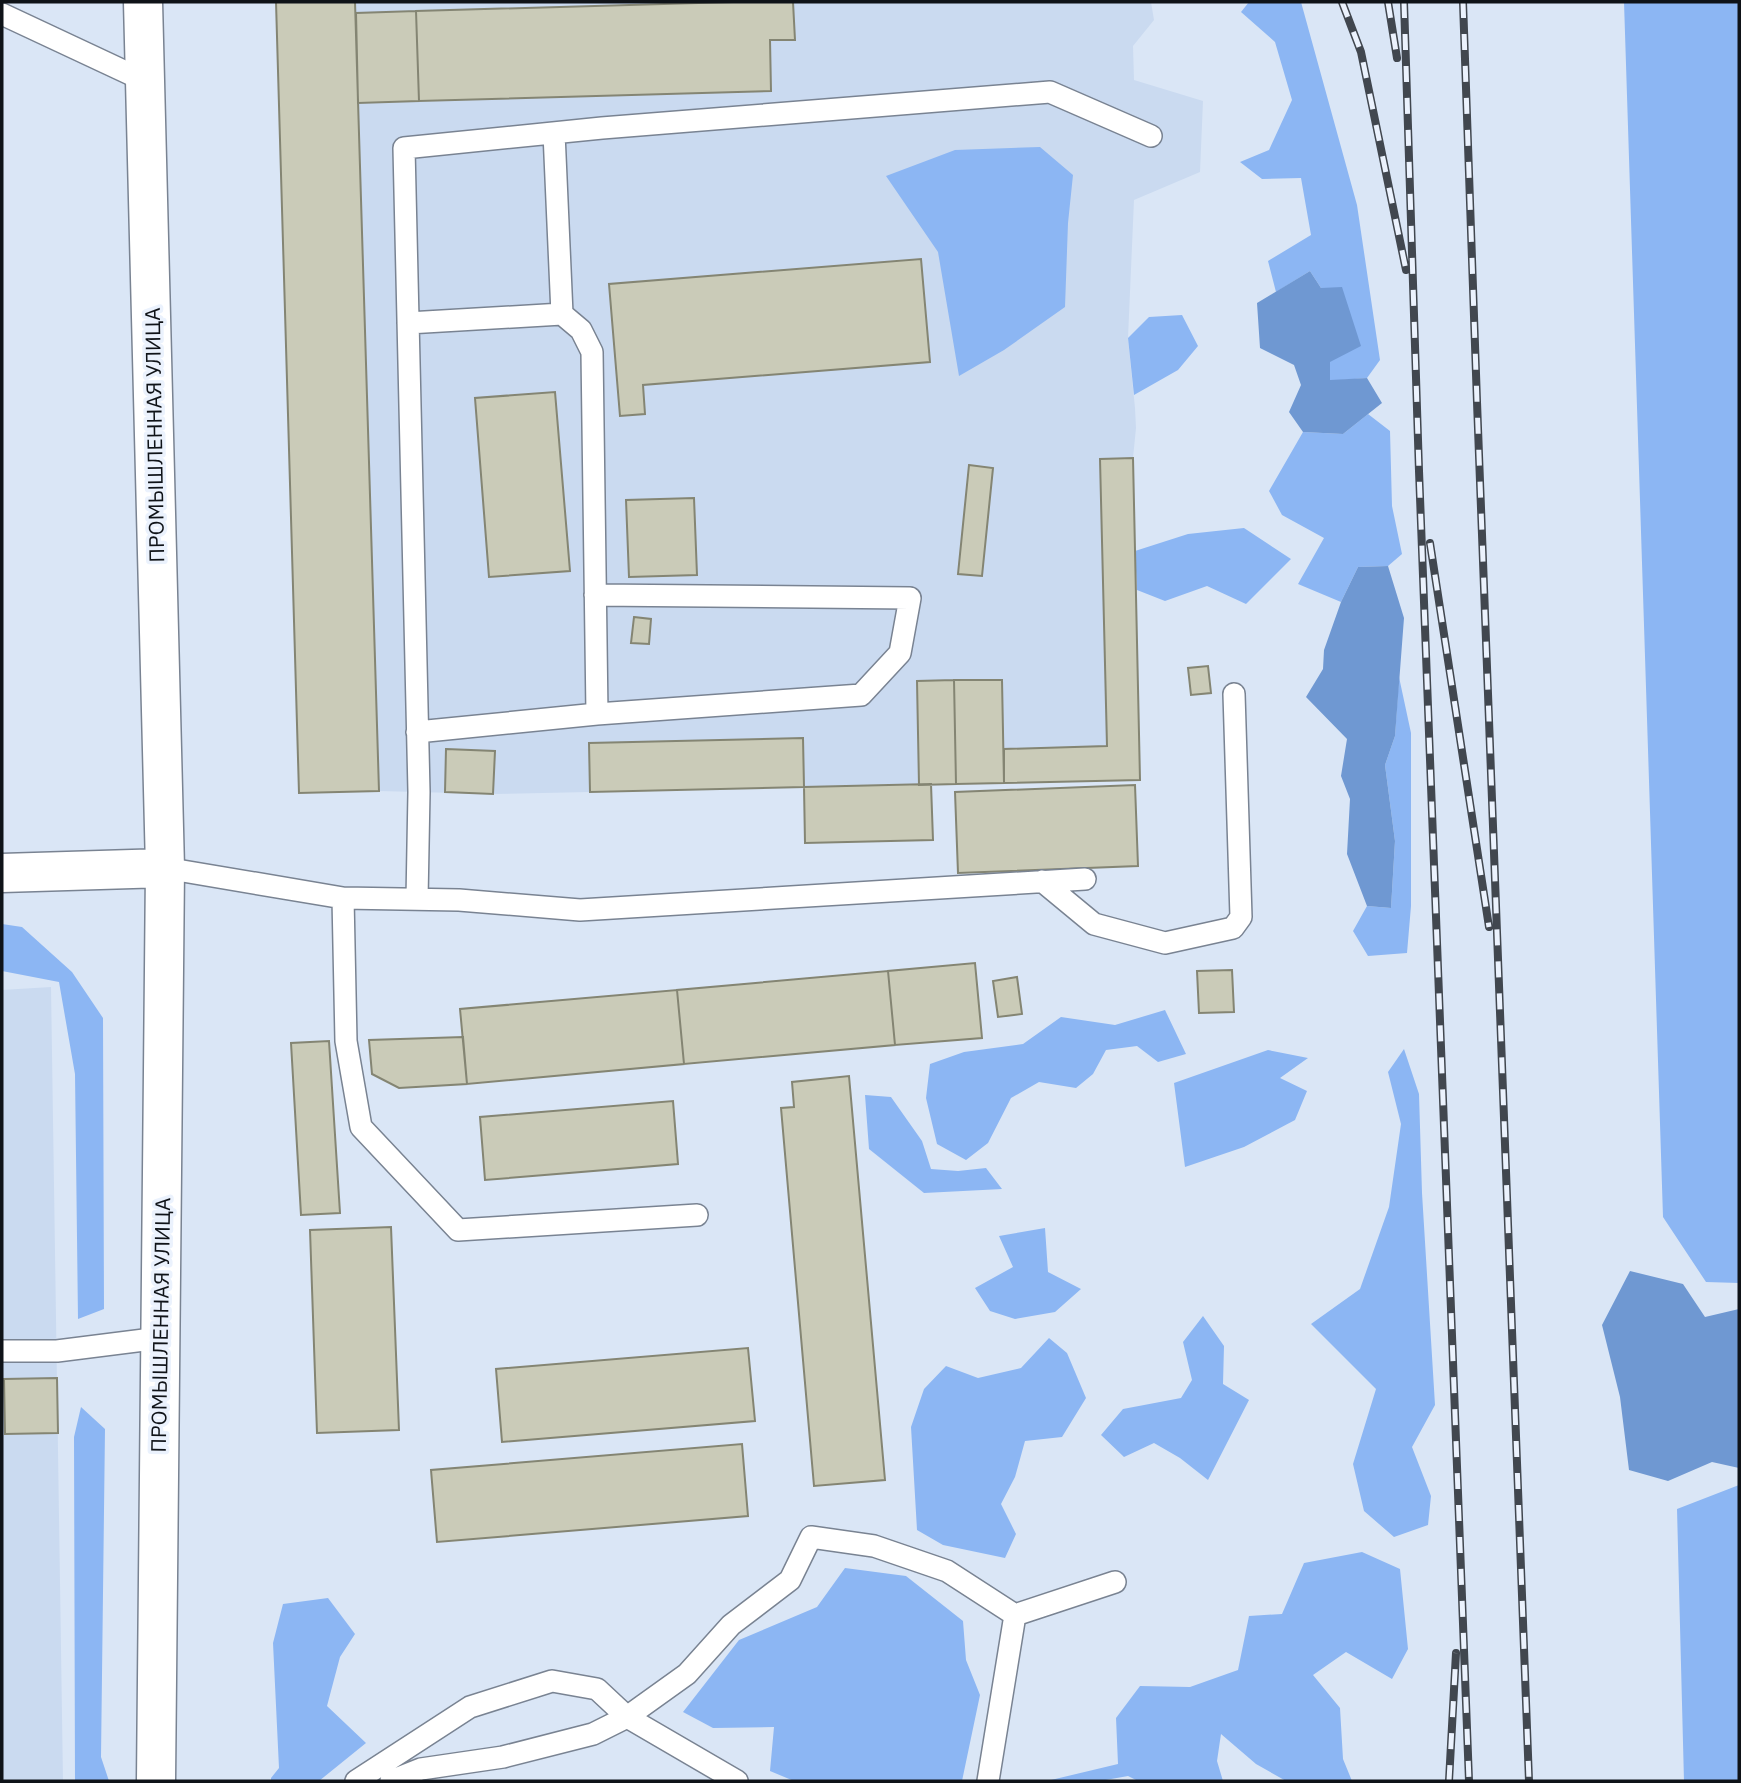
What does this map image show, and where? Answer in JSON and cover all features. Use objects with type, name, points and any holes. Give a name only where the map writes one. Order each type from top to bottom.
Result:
[{"type":"street","name":"ПРОМЫШЛЕННАЯ УЛИЦА","points":[[143,2],[165,868],[156,1781]]},
{"type":"street","points":[[2,873],[165,868]]},
{"type":"lane","points":[[2,14],[145,81]]},
{"type":"lane","points":[[417,900],[419,792],[404,148],[1050,92],[1151,136]]},
{"type":"lane","points":[[554,133],[562,314]]},
{"type":"lane","points":[[408,323],[562,314],[581,330],[592,352],[597,714]]},
{"type":"lane","points":[[417,732],[597,714],[862,695],[900,653],[910,598],[595,595]]},
{"type":"lane","points":[[1041,881],[1094,924],[1165,943],[1233,929],[1241,917],[1234,694]]},
{"type":"lane","points":[[165,868],[343,898],[459,900],[579,910],[1085,879]]},
{"type":"lane","points":[[343,898],[346,1041],[361,1127],[458,1230],[697,1215]]},
{"type":"lane","points":[[2,1351],[57,1351],[160,1338]]},
{"type":"lane","points":[[391,1781],[421,1769],[503,1757],[593,1734],[627,1717],[687,1674],[731,1625],[790,1580],[811,1536],[874,1546],[947,1571],[1015,1615]]},
{"type":"lane","points":[[1015,1615],[1115,1582]]},
{"type":"lane","points":[[988,1781],[1015,1615]]},
{"type":"lane","points":[[356,1781],[470,1707],[552,1681],[597,1689],[627,1717],[737,1781]]},
{"type":"shaded area","points":[[276,2],[1151,2],[1154,20],[1133,46],[1134,80],[1203,101],[1200,172],[1134,200],[1128,338],[1136,428],[1133,458],[1140,780],[493,794],[379,791],[299,793]]},
{"type":"shaded area","points":[[1249,2],[1301,2],[1357,205],[1380,360],[1367,378],[1330,381],[1321,288],[1310,271],[1276,292],[1268,261],[1311,235],[1301,178],[1262,179],[1240,162],[1269,150],[1292,100],[1275,42],[1241,12]]},
{"type":"shaded area","points":[[1624,2],[1739,2],[1739,1283],[1706,1282],[1663,1217]]},
{"type":"shaded area","points":[[1040,147],[1073,175],[1065,307],[1004,350],[959,376],[938,252],[886,176],[955,150]]},
{"type":"shaded area","points":[[1310,271],[1321,288],[1342,287],[1361,346],[1330,362],[1330,380],[1367,378],[1382,403],[1343,434],[1303,432],[1289,412],[1301,385],[1294,365],[1260,348],[1257,303]]},
{"type":"shaded area","points":[[1182,315],[1198,346],[1178,370],[1134,395],[1128,338],[1149,317]]},
{"type":"shaded area","points":[[1368,414],[1390,431],[1392,506],[1402,554],[1388,566],[1358,567],[1341,602],[1298,584],[1324,538],[1282,515],[1269,491],[1303,432],[1343,434]]},
{"type":"shaded area","points":[[1244,528],[1291,559],[1246,604],[1207,586],[1165,601],[1137,590],[1135,551],[1188,534]]},
{"type":"shaded area","points":[[1388,566],[1404,618],[1395,736],[1385,765],[1395,841],[1391,908],[1367,906],[1347,854],[1350,799],[1341,776],[1347,739],[1306,697],[1323,669],[1324,650],[1341,602],[1358,567]]},
{"type":"shaded area","points":[[1399,677],[1411,733],[1411,906],[1407,953],[1368,956],[1353,931],[1367,906],[1391,908],[1395,841],[1385,765],[1395,736]]},
{"type":"shaded area","points":[[2,924],[22,927],[72,972],[103,1018],[104,1309],[78,1319],[75,1074],[59,982],[2,971]]},
{"type":"shaded area","points":[[51,987],[63,1781],[2,1781],[2,990]]},
{"type":"shaded area","points":[[1165,1010],[1186,1054],[1158,1062],[1137,1046],[1106,1050],[1093,1074],[1076,1088],[1039,1082],[1011,1098],[988,1143],[966,1160],[937,1144],[926,1098],[930,1064],[964,1052],[1023,1044],[1061,1017],[1115,1025]]},
{"type":"shaded area","points":[[1404,1049],[1419,1094],[1435,1405],[1412,1447],[1431,1496],[1428,1525],[1394,1537],[1364,1511],[1353,1464],[1376,1389],[1311,1324],[1360,1289],[1389,1207],[1401,1124],[1388,1072]]},
{"type":"shaded area","points":[[1268,1050],[1308,1058],[1280,1078],[1307,1091],[1295,1120],[1244,1147],[1185,1167],[1174,1083]]},
{"type":"shaded area","points":[[865,1095],[891,1097],[922,1141],[931,1169],[958,1171],[986,1168],[1002,1189],[924,1193],[869,1149]]},
{"type":"shaded area","points":[[1045,1228],[1048,1272],[1081,1289],[1055,1312],[1015,1319],[990,1311],[975,1288],[1013,1267],[999,1236]]},
{"type":"shaded area","points":[[1630,1271],[1683,1284],[1705,1317],[1739,1309],[1739,1468],[1712,1462],[1668,1481],[1629,1470],[1620,1397],[1602,1325]]},
{"type":"shaded area","points":[[1203,1316],[1224,1346],[1223,1384],[1249,1400],[1208,1480],[1180,1458],[1154,1443],[1124,1457],[1101,1435],[1123,1409],[1181,1398],[1192,1380],[1183,1342]]},
{"type":"shaded area","points":[[1049,1338],[1067,1353],[1086,1398],[1062,1437],[1025,1441],[1015,1477],[1001,1504],[1016,1534],[1005,1558],[943,1545],[917,1530],[911,1427],[924,1389],[946,1366],[978,1378],[1021,1368]]},
{"type":"shaded area","points":[[81,1407],[105,1429],[101,1757],[109,1781],[75,1781],[74,1437]]},
{"type":"shaded area","points":[[1739,1485],[1739,1781],[1684,1781],[1677,1509]]},
{"type":"shaded area","points":[[1362,1552],[1400,1569],[1408,1649],[1392,1679],[1346,1652],[1313,1675],[1340,1708],[1343,1759],[1352,1781],[1286,1781],[1256,1764],[1221,1734],[1217,1761],[1223,1781],[1138,1781],[1128,1776],[1100,1781],[1051,1781],[1118,1764],[1116,1718],[1140,1686],[1190,1687],[1238,1670],[1249,1616],[1282,1614],[1304,1563]]},
{"type":"shaded area","points":[[845,1568],[906,1576],[963,1621],[966,1660],[980,1695],[962,1781],[794,1781],[770,1771],[774,1727],[713,1728],[683,1712],[739,1640],[817,1607]]},
{"type":"shaded area","points":[[328,1598],[355,1634],[340,1657],[327,1706],[366,1743],[319,1781],[271,1781],[279,1768],[273,1643],[283,1604]]},
{"type":"building","points":[[276,2],[355,2],[379,791],[299,793]]},
{"type":"building","points":[[793,2],[795,40],[770,40],[771,91],[419,101],[416,11]]},
{"type":"building","points":[[416,11],[419,101],[358,103],[356,13]]},
{"type":"building","points":[[921,259],[930,362],[643,385],[645,414],[620,416],[609,284]]},
{"type":"building","points":[[555,392],[570,571],[489,577],[475,398]]},
{"type":"building","points":[[1133,458],[1140,780],[1004,783],[1004,749],[1107,746],[1100,459]]},
{"type":"building","points":[[969,465],[993,468],[982,576],[958,574]]},
{"type":"building","points":[[694,498],[697,575],[629,577],[626,500]]},
{"type":"building","points":[[634,617],[651,619],[649,644],[631,643]]},
{"type":"building","points":[[1208,666],[1211,693],[1191,695],[1188,668]]},
{"type":"building","points":[[954,680],[956,784],[919,785],[917,681]]},
{"type":"building","points":[[954,680],[1002,680],[1004,783],[956,784]]},
{"type":"building","points":[[803,738],[804,787],[590,792],[589,743]]},
{"type":"building","points":[[446,749],[495,751],[493,794],[445,792]]},
{"type":"building","points":[[931,784],[933,840],[805,843],[804,787]]},
{"type":"building","points":[[1135,785],[1138,866],[958,873],[955,792]]},
{"type":"building","points":[[975,963],[982,1038],[895,1045],[888,971]]},
{"type":"building","points":[[1232,970],[1234,1012],[1199,1013],[1197,971]]},
{"type":"building","points":[[888,971],[895,1045],[684,1064],[677,990]]},
{"type":"building","points":[[1017,977],[1022,1014],[998,1017],[993,981]]},
{"type":"building","points":[[677,990],[684,1064],[467,1084],[460,1009]]},
{"type":"building","points":[[463,1037],[467,1084],[399,1088],[372,1074],[369,1040]]},
{"type":"building","points":[[329,1041],[340,1213],[301,1215],[291,1043]]},
{"type":"building","points":[[849,1076],[885,1480],[814,1486],[781,1108],[794,1107],[792,1082]]},
{"type":"building","points":[[673,1101],[678,1164],[485,1180],[480,1117]]},
{"type":"building","points":[[391,1227],[399,1430],[317,1433],[310,1230]]},
{"type":"building","points":[[748,1348],[755,1421],[502,1442],[496,1369]]},
{"type":"building","points":[[57,1378],[58,1433],[5,1434],[4,1379]]},
{"type":"building","points":[[742,1444],[748,1516],[437,1542],[431,1470]]},
{"type":"railway","points":[[1342,2],[1361,52],[1406,270]]},
{"type":"railway","points":[[1388,2],[1397,58]]},
{"type":"railway","points":[[1404,2],[1419,471],[1469,1781]]},
{"type":"railway","points":[[1463,2],[1529,1781]]},
{"type":"railway","points":[[1430,543],[1489,927]]},
{"type":"railway","points":[[1449,1781],[1456,1653]]}]
